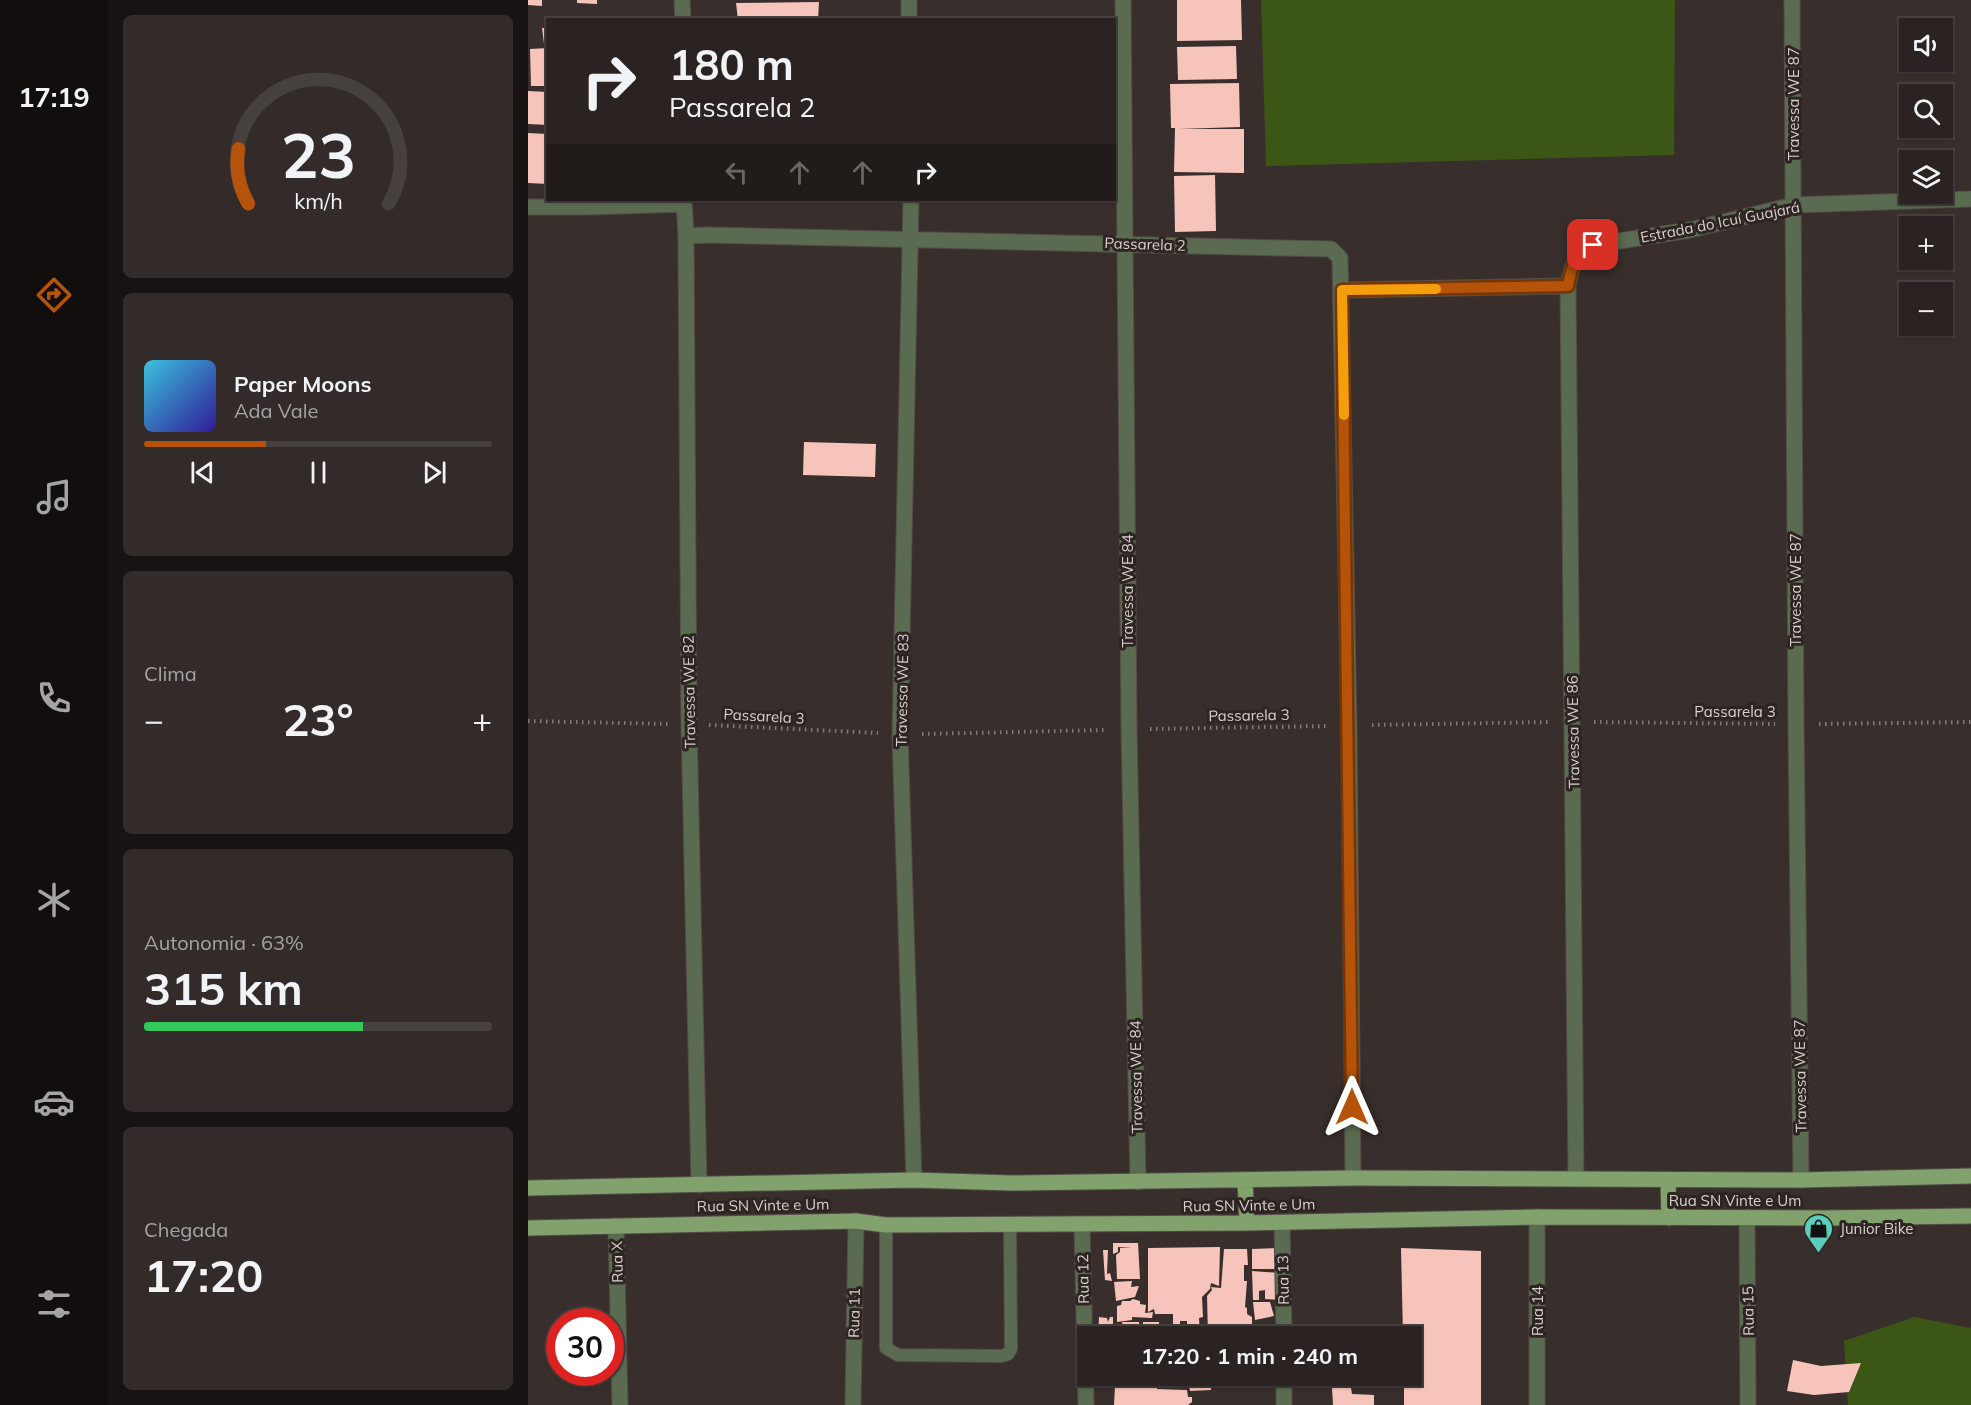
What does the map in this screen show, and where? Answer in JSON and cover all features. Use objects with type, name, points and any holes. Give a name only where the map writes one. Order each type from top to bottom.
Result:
[{"type":"main road","name":"Rua SN Vinte e Um","points":[[528,1188],[914,1180],[1011,1183],[1353,1178],[1801,1180],[1971,1176]]},
{"type":"main road","points":[[1245,1180],[1247,1223]]},
{"type":"main road","points":[[1668,1180],[1669,1218]]},
{"type":"main road","name":"Rua SN Vinte e Um","points":[[528,1228],[856,1221],[886,1225],[1082,1225],[1537,1217],[1971,1216]]},
{"type":"street","points":[[682,0],[683,18]]},
{"type":"street","points":[[909,0],[909,18]]},
{"type":"street","name":"Travessa WE 84","points":[[1123,0],[1128,730],[1138,1182]]},
{"type":"street","name":"Travessa WE 87","points":[[1792,0],[1801,1180]]},
{"type":"street","name":"Estrada do Icuí Guajará","points":[[1568,286],[1571,271],[1582,251],[1587,247],[1607,242],[1681,231],[1794,205],[1971,199]]},
{"type":"street","name":"Travessa WE 83","points":[[911,201],[900,735],[914,1180]]},
{"type":"street","points":[[528,207],[589,207],[684,202]]},
{"type":"street","name":"Travessa WE 82","points":[[684,202],[689,724],[699,1185]]},
{"type":"street","name":"Passarela 2","points":[[686,237],[708,235],[912,238],[1331,249],[1340,258],[1349,725],[1353,1178]]},
{"type":"street","points":[[1342,290],[1568,286]]},
{"type":"street","name":"Travessa WE 86","points":[[1568,286],[1576,1179]]},
{"type":"street","name":"Rua 14","points":[[1537,1217],[1537,1405]]},
{"type":"street","name":"Rua 15","points":[[1747,1217],[1749,1405]]},
{"type":"street","name":"Rua 11","points":[[853,1405],[856,1221]]},
{"type":"street","name":"Rua 13","points":[[1282,1223],[1284,1326]]},
{"type":"street","name":"Rua 12","points":[[1082,1225],[1086,1405]]},
{"type":"street","name":"Rua X","points":[[616,1226],[620,1405]]},
{"type":"street","points":[[1284,1386],[1284,1405]]},
{"type":"lane","points":[[886,1225],[886,1348],[889,1352],[898,1355],[1001,1356],[1008,1354],[1011,1349],[1010,1225]]},
{"type":"path","name":"Passarela 3","points":[[528,721],[689,724],[900,735],[1573,722],[1971,723]]},
{"type":"green space","points":[[1261,0],[1675,0],[1674,155],[1266,166]]},
{"type":"green space","points":[[1914,1317],[1971,1328],[1971,1405],[1848,1405],[1844,1341]]},
{"type":"building","points":[[528,0],[542,0],[542,6],[528,5]]},
{"type":"building","points":[[577,0],[597,0],[597,4],[577,3]]},
{"type":"building","points":[[1177,0],[1241,0],[1242,40],[1177,41]]},
{"type":"building","points":[[819,2],[818,18],[738,18],[736,3]]},
{"type":"building","points":[[542,28],[546,28],[546,44],[544,44]]},
{"type":"building","points":[[1236,46],[1237,79],[1178,80],[1177,47]]},
{"type":"building","points":[[546,48],[546,86],[531,86],[530,49]]},
{"type":"building","points":[[1239,83],[1240,127],[1179,129],[1244,129],[1244,173],[1174,172],[1175,128],[1171,128],[1170,84]]},
{"type":"building","points":[[528,91],[546,92],[546,125],[528,124]]},
{"type":"building","points":[[528,133],[546,134],[546,184],[528,183]]},
{"type":"building","points":[[1215,175],[1216,231],[1175,232],[1174,176]]},
{"type":"building","points":[[1064,201],[1093,201],[1093,203],[1064,203]]},
{"type":"building","points":[[804,442],[876,444],[875,477],[803,475]]},
{"type":"building","points":[[1113,1243],[1138,1243],[1140,1279],[1117,1279],[1116,1255],[1120,1252],[1120,1248],[1132,1248],[1118,1247],[1118,1252],[1113,1254]]},
{"type":"building","points":[[1220,1247],[1219,1286],[1211,1283],[1210,1289],[1202,1297],[1203,1317],[1199,1318],[1199,1326],[1187,1326],[1187,1321],[1180,1321],[1180,1326],[1173,1326],[1173,1314],[1155,1314],[1154,1309],[1148,1312],[1148,1248]]},
{"type":"building","points":[[1280,1248],[1280,1269],[1252,1269],[1252,1249]]},
{"type":"building","points":[[1401,1248],[1481,1251],[1481,1405],[1404,1405],[1404,1386],[1422,1386],[1422,1326],[1403,1326]]},
{"type":"building","points":[[1224,1249],[1247,1249],[1248,1265],[1244,1265],[1244,1281],[1247,1281],[1245,1307],[1247,1314],[1252,1317],[1252,1326],[1208,1326],[1207,1296],[1212,1290],[1211,1287],[1221,1288]]},
{"type":"building","points":[[1103,1250],[1108,1250],[1107,1274],[1110,1273],[1112,1281],[1105,1280]]},
{"type":"building","points":[[1252,1271],[1280,1273],[1280,1300],[1265,1299],[1265,1290],[1259,1291],[1259,1300],[1253,1300]]},
{"type":"building","points":[[1132,1281],[1131,1287],[1139,1286],[1135,1297],[1116,1301],[1114,1282]]},
{"type":"building","points":[[1133,1299],[1146,1305],[1145,1313],[1153,1312],[1152,1318],[1132,1317],[1132,1320],[1117,1322],[1117,1306],[1121,1305],[1122,1301]]},
{"type":"building","points":[[1253,1302],[1270,1302],[1274,1316],[1255,1320]]},
{"type":"building","points":[[1099,1317],[1107,1318],[1108,1322],[1110,1317],[1113,1317],[1113,1326],[1099,1326]]},
{"type":"building","points":[[1122,1322],[1139,1322],[1139,1326],[1123,1326]]},
{"type":"building","points":[[1143,1322],[1159,1322],[1159,1326],[1143,1326]]},
{"type":"building","points":[[1793,1360],[1821,1366],[1861,1363],[1849,1392],[1814,1395],[1787,1391]]},
{"type":"building","points":[[1115,1386],[1157,1386],[1157,1389],[1187,1390],[1188,1397],[1192,1397],[1192,1402],[1188,1405],[1114,1405]]},
{"type":"building","points":[[1189,1386],[1211,1386],[1211,1390],[1190,1391]]},
{"type":"building","points":[[1332,1388],[1351,1388],[1352,1394],[1374,1395],[1374,1405],[1333,1405]]},
{"type":"slow traffic","points":[[1344,415],[1342,290],[1436,289]]},
{"type":"place","name":"Junior Bike","points":[[1819,1254]]},
{"type":"route","points":[[1352,1107],[1342,290],[1568,286],[1576,260],[1582,251],[1593,245]]}]
